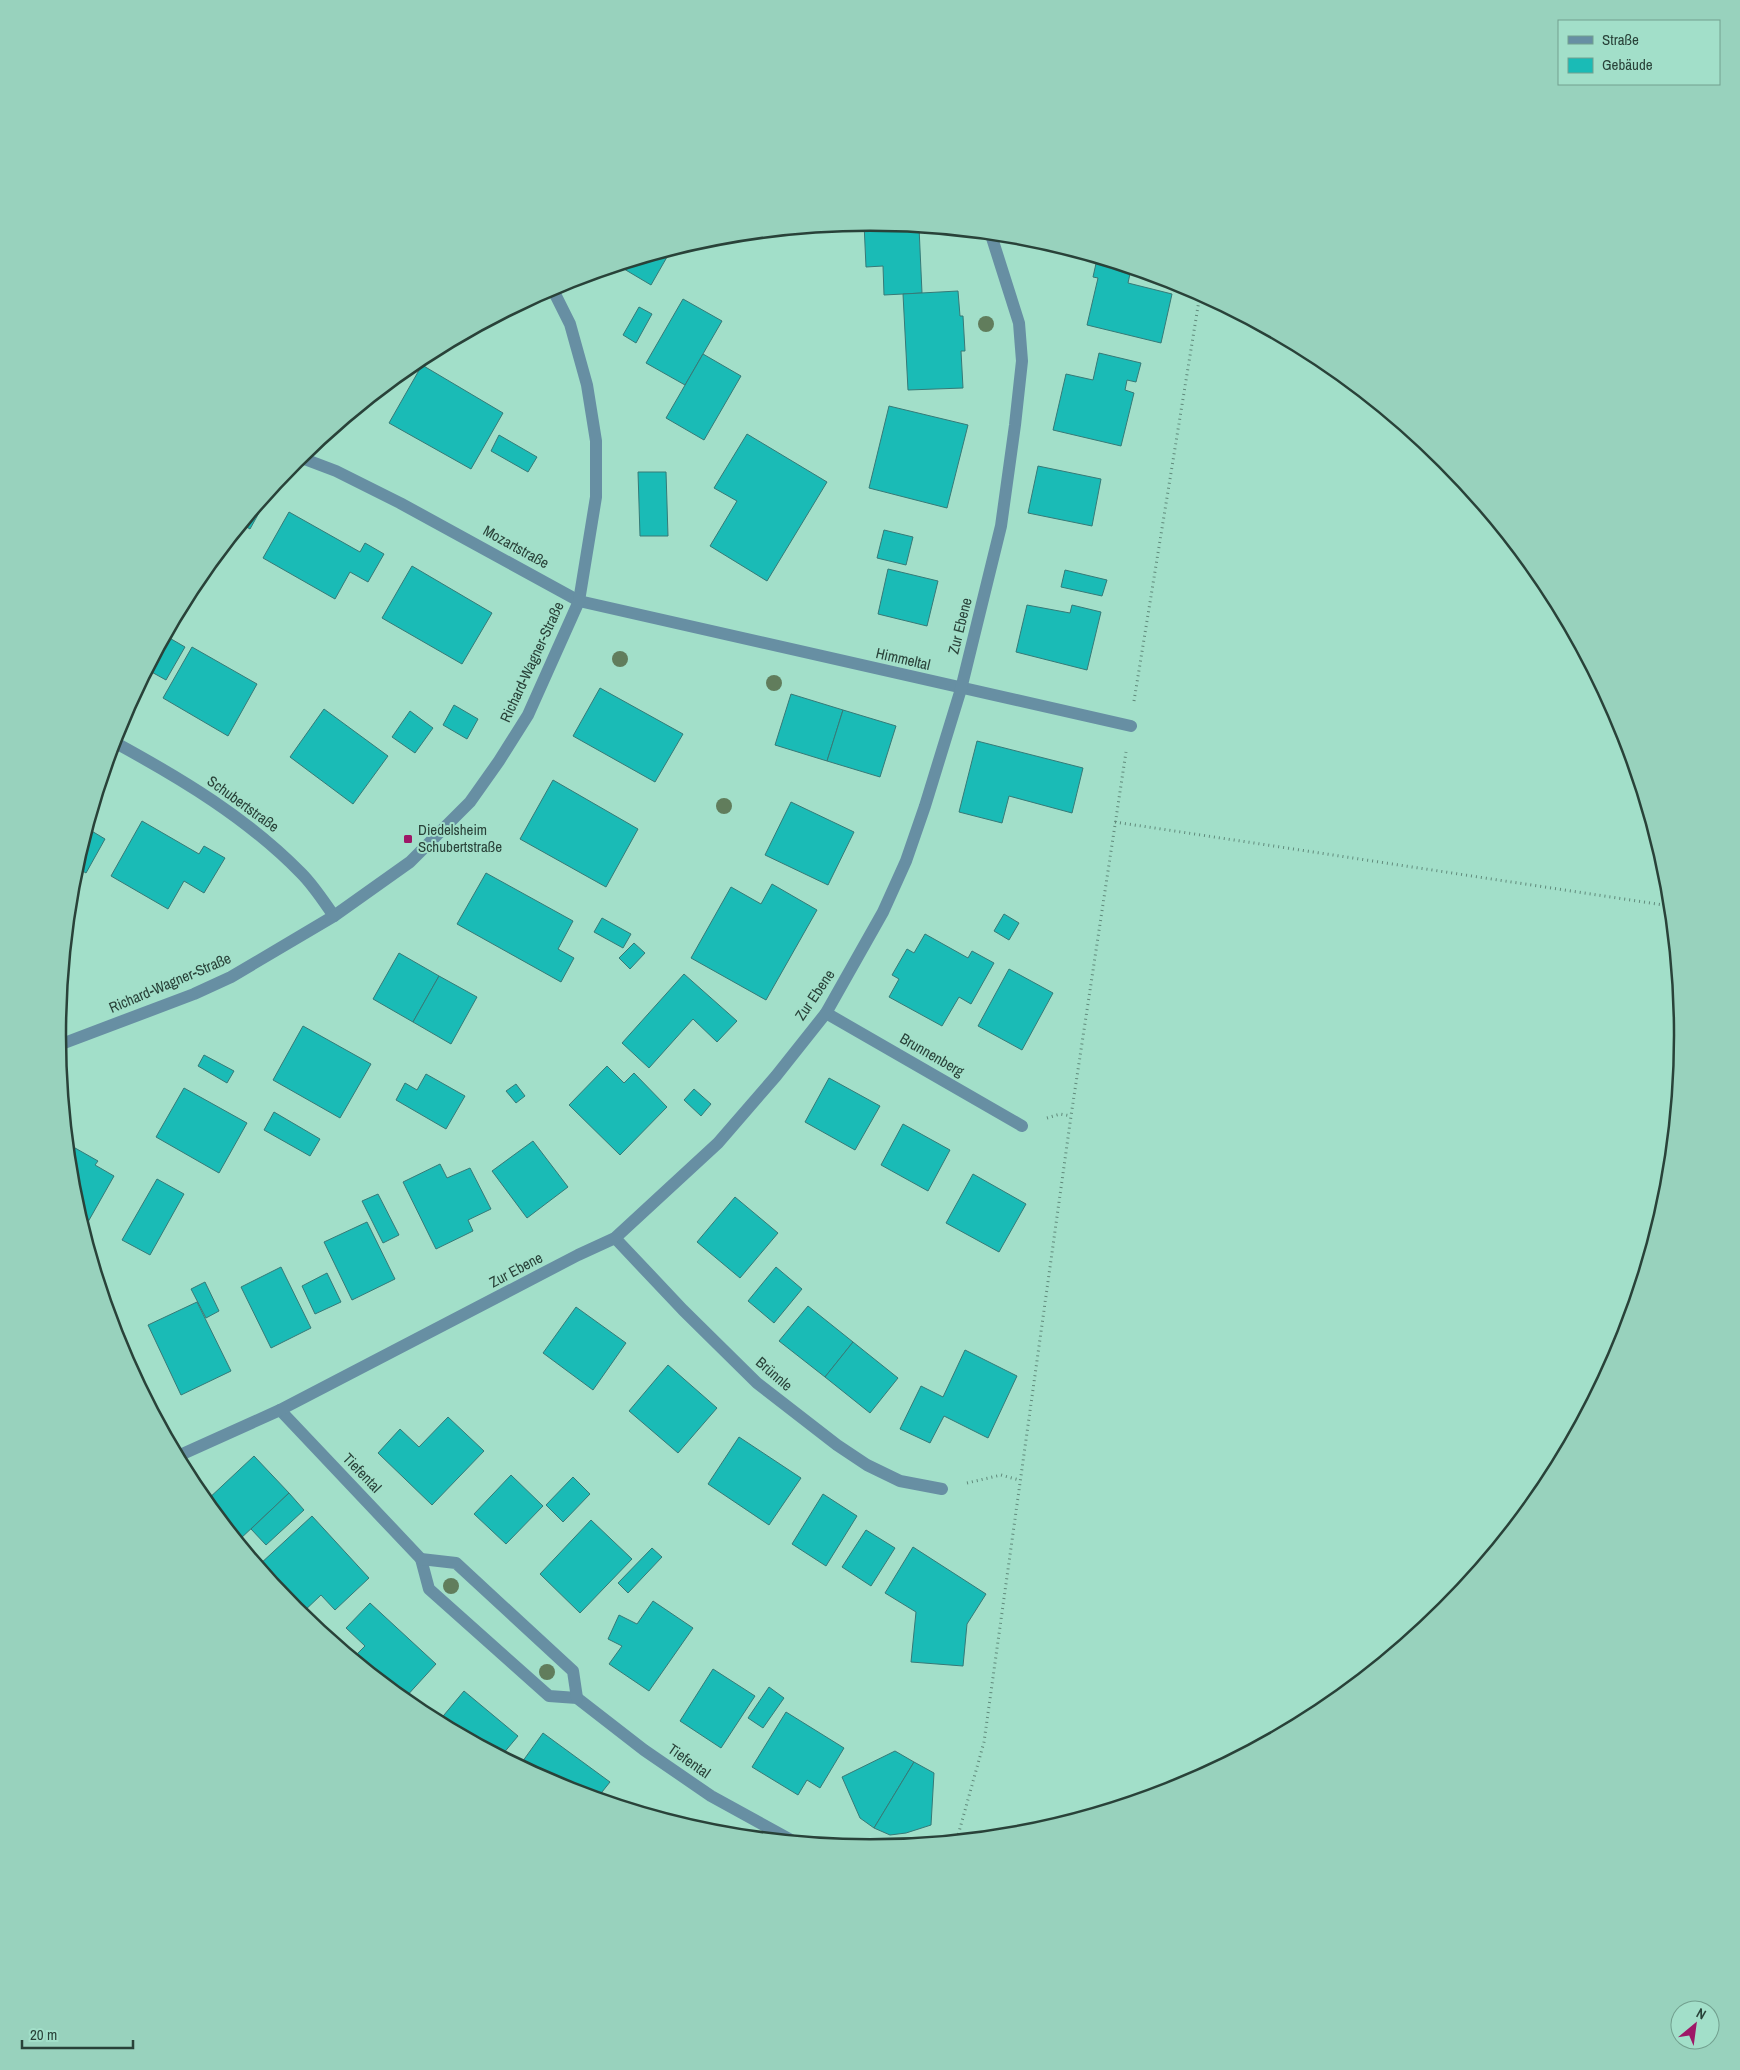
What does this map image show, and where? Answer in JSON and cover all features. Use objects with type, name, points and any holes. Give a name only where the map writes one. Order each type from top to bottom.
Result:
[{"type":"street","name":"Zur Ebene","points":[[184,1453],[280,1410],[578,1255],[615,1238],[718,1142],[776,1076],[826,1013],[883,912],[906,861],[926,806],[961,689],[1001,526],[1022,361],[1019,323],[993,241]]},
{"type":"street","name":"Richard-Wagner-Straße","points":[[66,1043],[194,994],[231,977],[334,916],[410,862],[470,802],[528,715],[578,601],[596,497],[596,440],[587,385],[570,324],[556,295]]},
{"type":"street","name":"Mozartstraße","points":[[309,461],[336,471],[400,503],[578,601],[728,634]]},
{"type":"street","name":"Himmeltal","points":[[728,634],[961,689],[1130,726]]},
{"type":"street","name":"Schubertstraße","points":[[120,746],[213,800],[262,836],[303,875],[334,916]]},
{"type":"street","name":"Brunnenberg","points":[[826,1013],[1022,1126]]},
{"type":"street","name":"Brünnle","points":[[615,1238],[683,1310],[757,1382],[830,1440],[867,1465],[900,1481],[942,1489]]},
{"type":"street","name":"Tiefental","points":[[280,1410],[421,1559],[429,1589],[549,1696],[577,1698],[644,1750],[711,1796],[779,1833]]},
{"type":"street","points":[[421,1559],[456,1564],[573,1671],[577,1698]]},
{"type":"path","points":[[959,1834],[984,1742],[1115,822],[1199,302]]},
{"type":"path","points":[[1115,822],[1663,905]]},
{"type":"path","points":[[942,1489],[1002,1475],[1020,1480]]},
{"type":"building","points":[[864,231],[919,233],[922,293],[884,295],[883,266],[866,267]]},
{"type":"building","points":[[666,258],[651,285],[626,270]]},
{"type":"building","points":[[1096,264],[1130,275],[1128,283],[1172,294],[1161,343],[1087,325],[1098,278],[1093,277]]},
{"type":"building","points":[[958,291],[960,316],[963,316],[965,351],[961,351],[963,388],[908,390],[903,294]]},
{"type":"building","points":[[683,299],[722,321],[685,385],[646,363]]},
{"type":"building","points":[[639,307],[652,314],[636,343],[623,335]]},
{"type":"building","points":[[1099,353],[1141,363],[1136,382],[1127,380],[1125,390],[1134,393],[1121,446],[1053,430],[1066,374],[1093,380]]},
{"type":"building","points":[[703,354],[741,376],[704,440],[666,418]]},
{"type":"building","points":[[424,366],[503,413],[471,469],[389,423],[419,370]]},
{"type":"building","points":[[889,406],[968,425],[947,508],[869,488]]},
{"type":"building","points":[[747,434],[827,482],[767,581],[710,546],[737,501],[714,488]]},
{"type":"building","points":[[499,435],[537,457],[528,472],[491,451]]},
{"type":"building","points":[[1038,466],[1101,479],[1092,526],[1028,513]]},
{"type":"building","points":[[638,472],[666,472],[668,536],[640,536]]},
{"type":"building","points":[[289,512],[360,552],[365,543],[384,554],[368,582],[350,572],[335,599],[263,558]]},
{"type":"building","points":[[258,515],[250,529],[247,527]]},
{"type":"building","points":[[884,530],[913,537],[906,565],[877,558]]},
{"type":"building","points":[[412,566],[492,613],[462,664],[382,618]]},
{"type":"building","points":[[888,569],[938,581],[927,626],[878,614]]},
{"type":"building","points":[[1065,570],[1107,580],[1102,596],[1061,587]]},
{"type":"building","points":[[1027,605],[1070,613],[1072,605],[1101,612],[1087,670],[1016,652]]},
{"type":"building","points":[[171,639],[185,647],[166,680],[153,673]]},
{"type":"building","points":[[192,647],[257,684],[228,736],[163,698]]},
{"type":"building","points":[[600,688],[683,734],[655,782],[573,736]]},
{"type":"building","points":[[791,694],[843,710],[827,761],[775,745]]},
{"type":"building","points":[[454,705],[478,719],[467,739],[443,725]]},
{"type":"building","points":[[324,709],[388,756],[353,804],[290,757]]},
{"type":"building","points":[[843,710],[896,726],[880,777],[827,761]]},
{"type":"building","points":[[410,711],[433,728],[415,753],[392,737]]},
{"type":"building","points":[[977,741],[1083,768],[1072,813],[1009,796],[1002,823],[959,812]]},
{"type":"building","points":[[553,780],[638,829],[606,887],[520,839]]},
{"type":"building","points":[[791,802],[854,832],[828,885],[765,855]]},
{"type":"building","points":[[142,821],[199,854],[204,846],[225,858],[204,893],[184,881],[168,909],[111,876]]},
{"type":"building","points":[[93,832],[105,839],[86,873],[84,872]]},
{"type":"building","points":[[486,873],[573,921],[558,949],[574,958],[561,982],[457,924]]},
{"type":"building","points":[[772,884],[817,910],[766,1000],[691,958],[731,887],[761,904]]},
{"type":"building","points":[[1004,914],[1019,923],[1009,940],[994,931]]},
{"type":"building","points":[[602,918],[631,934],[623,948],[594,932]]},
{"type":"building","points":[[925,934],[968,958],[972,951],[994,963],[971,1004],[959,997],[942,1026],[889,997],[899,979],[892,975],[907,949],[914,953]]},
{"type":"building","points":[[634,943],[645,953],[630,969],[619,958]]},
{"type":"building","points":[[399,953],[439,976],[413,1022],[373,999]]},
{"type":"building","points":[[1009,969],[1053,993],[1022,1050],[978,1026]]},
{"type":"building","points":[[684,974],[737,1021],[717,1042],[693,1019],[649,1068],[622,1043]]},
{"type":"building","points":[[439,976],[477,997],[451,1044],[413,1022]]},
{"type":"building","points":[[303,1026],[371,1064],[340,1118],[273,1080]]},
{"type":"building","points":[[204,1055],[234,1071],[227,1083],[198,1066]]},
{"type":"building","points":[[607,1066],[624,1083],[634,1073],[667,1107],[620,1155],[569,1105]]},
{"type":"building","points":[[426,1074],[465,1096],[446,1129],[396,1100],[405,1083],[417,1090]]},
{"type":"building","points":[[829,1078],[880,1106],[855,1150],[805,1122]]},
{"type":"building","points":[[516,1084],[525,1096],[516,1103],[506,1091]]},
{"type":"building","points":[[184,1088],[247,1123],[219,1173],[156,1137]]},
{"type":"building","points":[[694,1089],[711,1104],[701,1116],[684,1100]]},
{"type":"building","points":[[274,1112],[320,1139],[310,1156],[264,1130]]},
{"type":"building","points":[[903,1124],[950,1150],[928,1191],[881,1165]]},
{"type":"building","points":[[533,1141],[568,1187],[527,1218],[492,1171]]},
{"type":"building","points":[[74,1148],[98,1161],[95,1165],[114,1176],[89,1221]]},
{"type":"building","points":[[440,1164],[447,1178],[470,1168],[491,1209],[468,1220],[473,1231],[436,1249],[403,1182]]},
{"type":"building","points":[[973,1174],[1026,1204],[999,1252],[946,1223]]},
{"type":"building","points":[[157,1179],[184,1194],[150,1255],[122,1240]]},
{"type":"building","points":[[378,1194],[399,1235],[383,1243],[362,1201]]},
{"type":"building","points":[[735,1197],[778,1233],[740,1278],[697,1242]]},
{"type":"building","points":[[367,1222],[395,1279],[352,1300],[324,1242]]},
{"type":"building","points":[[281,1267],[311,1328],[271,1348],[241,1287]]},
{"type":"building","points":[[776,1267],[802,1289],[774,1323],[748,1301]]},
{"type":"building","points":[[327,1273],[341,1302],[315,1314],[302,1286]]},
{"type":"building","points":[[205,1282],[219,1311],[206,1318],[191,1289]]},
{"type":"building","points":[[197,1302],[231,1371],[181,1395],[148,1325]]},
{"type":"building","points":[[808,1306],[853,1342],[825,1377],[779,1341]]},
{"type":"building","points":[[576,1307],[626,1343],[593,1390],[543,1353]]},
{"type":"building","points":[[853,1342],[898,1378],[870,1413],[825,1377]]},
{"type":"building","points":[[965,1350],[1017,1376],[988,1438],[944,1416],[930,1443],[900,1429],[921,1386],[943,1397]]},
{"type":"building","points":[[668,1365],[717,1408],[678,1453],[629,1411]]},
{"type":"building","points":[[448,1417],[484,1451],[432,1505],[378,1453],[400,1429],[419,1447]]},
{"type":"building","points":[[739,1437],[801,1478],[769,1525],[708,1484]]},
{"type":"building","points":[[254,1456],[289,1493],[243,1537],[212,1496]]},
{"type":"building","points":[[511,1475],[543,1506],[506,1544],[474,1514]]},
{"type":"building","points":[[573,1477],[590,1494],[563,1522],[546,1505]]},
{"type":"building","points":[[289,1493],[304,1510],[266,1545],[251,1529]]},
{"type":"building","points":[[823,1494],[857,1516],[826,1566],[792,1544]]},
{"type":"building","points":[[312,1516],[369,1578],[335,1610],[321,1595],[307,1608],[263,1561]]},
{"type":"building","points":[[591,1520],[632,1559],[580,1613],[540,1574]]},
{"type":"building","points":[[866,1530],[895,1548],[871,1586],[842,1567]]},
{"type":"building","points":[[913,1547],[986,1594],[967,1624],[963,1666],[911,1662],[916,1612],[885,1593]]},
{"type":"building","points":[[652,1548],[662,1557],[628,1593],[618,1583]]},
{"type":"building","points":[[653,1601],[693,1628],[649,1691],[609,1664],[622,1646],[608,1639],[619,1615],[637,1624]]},
{"type":"building","points":[[370,1603],[436,1664],[409,1693],[357,1654],[365,1646],[346,1628]]},
{"type":"building","points":[[713,1669],[755,1696],[721,1748],[680,1721]]},
{"type":"building","points":[[769,1687],[784,1698],[763,1728],[748,1718]]},
{"type":"building","points":[[464,1691],[518,1736],[505,1751],[443,1716]]},
{"type":"building","points":[[786,1712],[844,1748],[820,1788],[807,1780],[798,1795],[752,1767]]},
{"type":"building","points":[[543,1733],[610,1782],[602,1792],[562,1778],[524,1760]]},
{"type":"building","points":[[895,1751],[914,1762],[874,1828],[860,1818],[842,1777]]},
{"type":"building","points":[[914,1762],[934,1773],[931,1825],[906,1833],[890,1835],[874,1828]]},
{"type":"place","name":"Diedelsheim Schubertstraße","points":[[408,839]]}]
